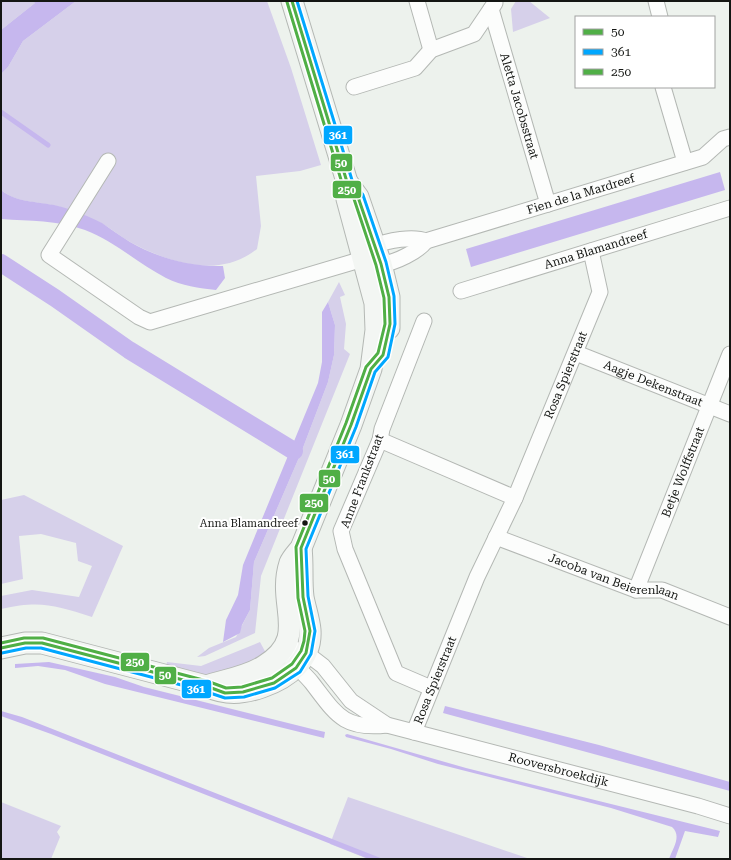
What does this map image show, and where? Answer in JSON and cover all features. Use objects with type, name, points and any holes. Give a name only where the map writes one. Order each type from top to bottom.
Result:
[{"type":"main road","points":[[206,686],[248,674],[279,655],[286,646],[290,632],[287,590],[291,562],[301,548],[352,425],[371,369],[377,318],[373,257],[347,199],[347,182],[292,1]]},
{"type":"main road","points":[[1,648],[25,643],[42,643],[206,686],[225,693],[243,692],[274,683],[301,660],[309,642],[310,630],[303,597],[301,548]]},
{"type":"street","points":[[417,1],[431,50]]},
{"type":"street","points":[[657,1],[660,16]]},
{"type":"street","name":"Aletta Jacobsstraat","points":[[354,86],[415,68],[431,50],[474,34],[494,5]]},
{"type":"street","name":"Aletta Jacobsstraat","points":[[494,5],[548,204]]},
{"type":"street","points":[[663,88],[685,162]]},
{"type":"street","name":"Fien de la Mardreef","points":[[108,161],[48,255],[140,317],[150,322],[373,257],[412,253],[422,248],[426,240],[703,157],[723,139],[730,136]]},
{"type":"street","name":"Anna Blamandreef","points":[[461,291],[730,208]]},
{"type":"street","name":"Rosa Spierstraat","points":[[414,732],[477,577],[515,498],[600,292],[591,251]]},
{"type":"street","name":"Anne Frankstraat","points":[[424,320],[382,429],[380,440],[341,531],[345,549],[396,673],[431,688]]},
{"type":"street","name":"Aagje Dekenstraat","points":[[576,353],[730,414]]},
{"type":"street","name":"Betje Wolffstraat","points":[[636,590],[730,354]]},
{"type":"street","points":[[380,440],[515,498]]},
{"type":"street","name":"Jacoba van Beierenlaan","points":[[496,537],[636,590],[662,590],[730,617]]},
{"type":"street","name":"Rooversbroekdijk","points":[[286,646],[301,660],[310,680],[328,705],[342,718],[358,725],[372,727],[387,725],[698,806],[730,816]]},
{"type":"street","points":[[327,687],[341,701]]},
{"type":"shaded area","points":[[1,1],[32,1],[35,3],[1,30]]},
{"type":"shaded area","points":[[32,1],[76,1],[23,41],[8,67],[1,74],[1,30],[35,3]]},
{"type":"shaded area","points":[[76,1],[267,1],[291,68],[321,165],[300,171],[256,176],[261,226],[257,249],[243,258],[227,264],[211,266],[178,262],[162,257],[128,241],[101,223],[67,209],[16,198],[1,190],[1,74],[8,67],[23,41]]},
{"type":"shaded area","points":[[516,1],[529,1],[550,18],[513,32],[511,9]]},
{"type":"shaded area","points":[[720,172],[725,190],[471,267],[466,249]]},
{"type":"shaded area","points":[[1,190],[15,198],[62,207],[87,216],[102,223],[141,248],[163,257],[199,265],[223,266],[225,278],[216,290],[184,285],[166,278],[106,240],[85,230],[64,224],[1,219]]},
{"type":"shaded area","points":[[339,282],[345,295],[340,297],[346,324],[344,349],[350,354],[261,576],[255,633],[205,656],[197,657],[209,648],[236,637],[250,610],[254,562],[301,453],[328,382],[334,355],[335,325],[328,302]]},
{"type":"shaded area","points":[[328,302],[335,325],[334,355],[328,382],[301,453],[254,562],[250,610],[242,625],[240,633],[223,642],[226,620],[238,595],[243,565],[318,383],[322,362],[322,312]]},
{"type":"shaded area","points":[[24,495],[123,546],[92,617],[68,609],[37,604],[1,609],[1,596],[32,590],[79,597],[92,566],[78,561],[76,543],[41,534],[19,536],[23,579],[1,584],[1,500]]},
{"type":"shaded area","points":[[260,642],[267,655],[226,674],[198,675],[166,666],[167,662],[201,666]]},
{"type":"shaded area","points":[[49,662],[115,677],[144,687],[325,732],[324,738],[105,684],[65,670],[38,666],[15,668],[15,664]]},
{"type":"shaded area","points":[[445,706],[599,745],[730,782],[730,791],[443,713]]},
{"type":"shaded area","points":[[1,711],[22,717],[383,859],[369,859],[51,734],[1,716]]},
{"type":"shaded area","points":[[347,734],[466,768],[720,831],[718,837],[685,831],[675,859],[669,859],[676,842],[676,834],[672,827],[611,808],[438,764],[346,737],[345,735]]},
{"type":"shaded area","points":[[348,797],[530,859],[368,859],[330,844]]},
{"type":"shaded area","points":[[1,802],[61,826],[57,832],[60,837],[51,859],[1,859]]},
{"type":"waterway","points":[[1,112],[48,145]]},
{"type":"waterway","points":[[1,263],[55,298],[129,350],[294,451]]},
{"type":"transit line","name":"50","points":[[1,648],[25,643],[42,643],[206,686],[225,693],[243,692],[274,683],[296,668],[306,653],[310,631],[303,597],[301,548],[351,425],[371,369],[383,355],[390,324],[389,297],[381,264],[358,197],[347,182],[292,1]]},
{"type":"transit line","name":"361","points":[[2,653],[26,648],[41,648],[204,691],[225,698],[244,697],[275,688],[300,672],[311,654],[315,631],[308,596],[306,549],[356,427],[375,372],[388,357],[395,324],[394,296],[386,262],[363,195],[352,180],[297,1]]},
{"type":"transit line","name":"250","points":[[1,643],[24,638],[43,638],[207,681],[226,688],[242,687],[272,678],[292,664],[301,651],[305,631],[298,598],[296,547],[346,423],[366,367],[378,353],[385,324],[384,298],[376,265],[354,199],[342,183],[287,2]]},
{"type":"place","name":"Anna Blamandreef","points":[[305,523]]}]
